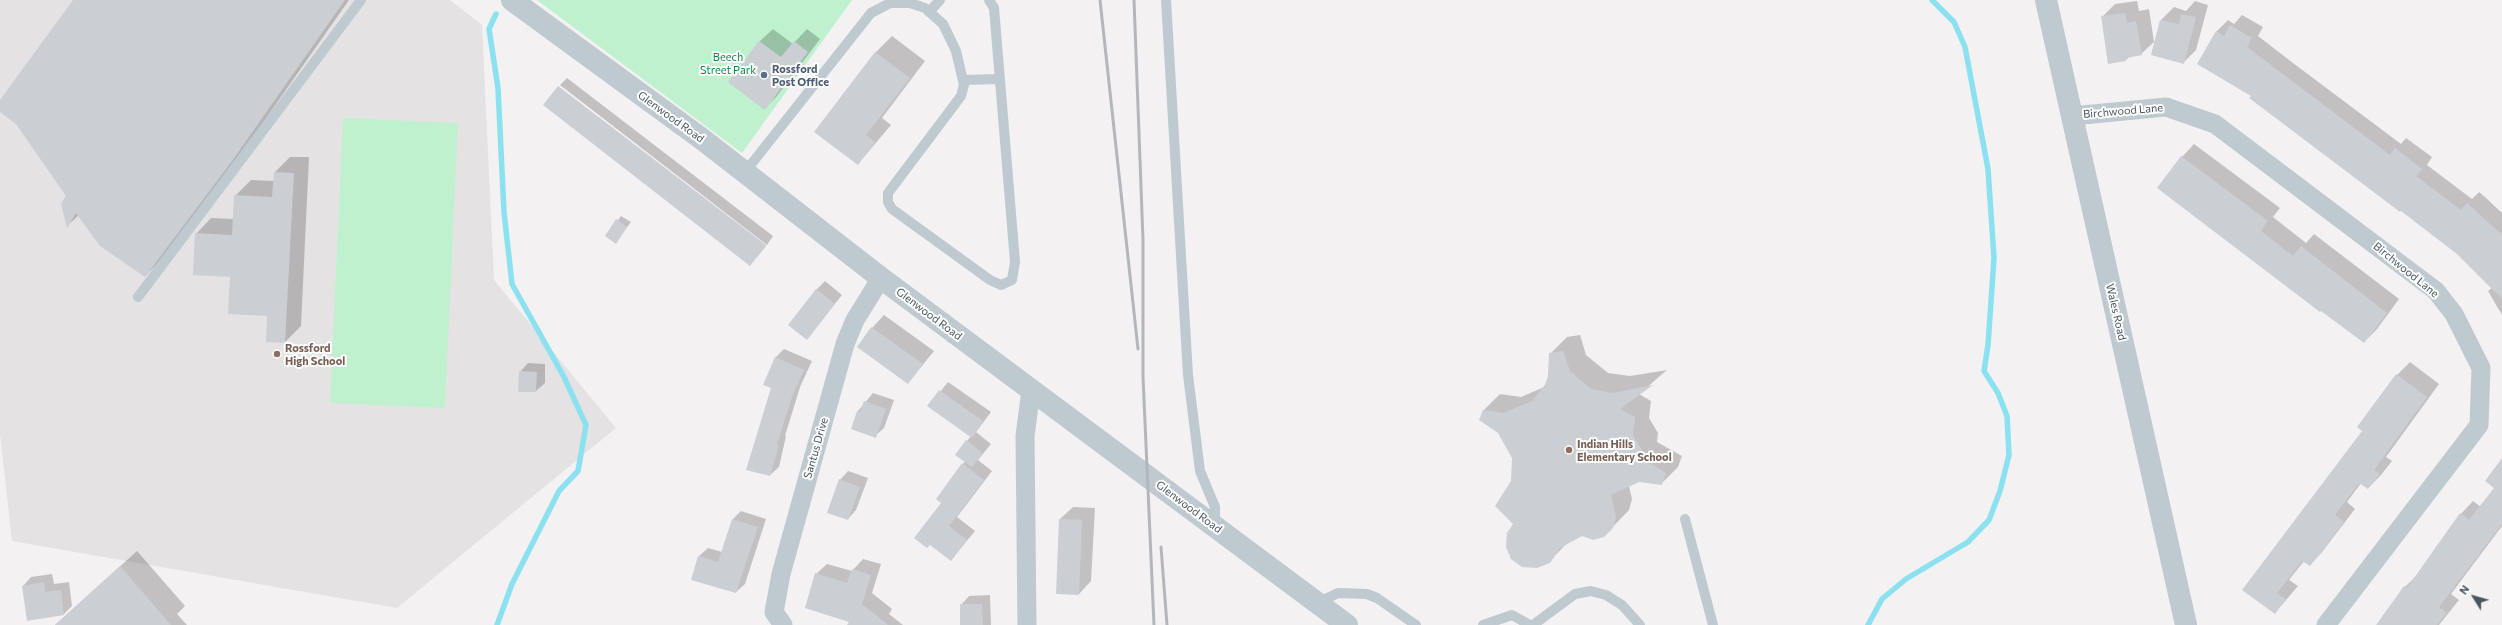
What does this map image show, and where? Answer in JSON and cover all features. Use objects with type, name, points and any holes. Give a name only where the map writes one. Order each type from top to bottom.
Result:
[{"type":"street","name":"Glenwood Road","points":[[512,0],[745,172],[881,278],[1347,625]]},
{"type":"street","name":"Wales Road","points":[[2046,0],[2186,625]]},
{"type":"street","name":"Birchwood Lane","points":[[2072,116],[2166,107],[2184,111],[2215,124],[2436,292],[2454,314],[2478,361],[2481,368],[2479,425],[2326,625]]},
{"type":"street","name":"Santus Drive","points":[[782,625],[774,612],[781,574],[845,344],[855,320],[881,278]]},
{"type":"street","points":[[1027,625],[1025,436],[1031,390]]},
{"type":"lane","points":[[138,297],[360,0]]},
{"type":"lane","points":[[929,12],[940,0]]},
{"type":"lane","points":[[745,172],[871,13],[890,3],[910,3],[929,12],[943,24],[953,44],[964,85],[960,96],[888,193],[888,202],[892,209],[1001,285],[1012,280],[1015,262],[1000,79],[994,8],[989,0]]},
{"type":"lane","points":[[1166,0],[1188,375],[1200,471],[1215,507],[1215,527]]},
{"type":"lane","points":[[963,80],[1000,79]]},
{"type":"lane","points":[[1685,519],[1713,625]]},
{"type":"lane","points":[[1533,625],[1575,594],[1591,591],[1606,595],[1622,605],[1640,625]]},
{"type":"lane","points":[[1317,603],[1338,593],[1367,594],[1377,598],[1416,625]]},
{"type":"lane","points":[[1483,625],[1512,615],[1530,625]]},
{"type":"shaded area","name":"Rossford High School","points":[[0,0],[450,0],[482,25],[494,280],[616,428],[397,608],[12,541],[0,434]]},
{"type":"green space","name":"Beech Street Park","points":[[537,0],[852,0],[742,153]]},
{"type":"green space","points":[[343,118],[458,123],[445,408],[330,403]]},
{"type":"building","points":[[73,0],[345,0],[232,161],[145,277],[100,246],[76,213],[67,228],[61,204],[66,196],[16,124],[0,112],[0,100]]},
{"type":"building","points":[[2125,13],[2127,23],[2136,21],[2142,55],[2126,58],[2126,61],[2108,64],[2101,16]]},
{"type":"building","points":[[2181,14],[2196,17],[2184,64],[2151,55],[2160,20],[2179,24]]},
{"type":"building","points":[[2230,25],[2252,38],[2247,47],[2390,155],[2395,148],[2422,169],[2416,176],[2461,210],[2467,203],[2502,235],[2502,299],[2457,254],[2249,98],[2251,96],[2197,64],[2216,31],[2224,36]]},
{"type":"building","points":[[759,41],[781,57],[794,41],[808,52],[765,110],[728,82]]},
{"type":"building","points":[[875,52],[910,78],[866,135],[875,142],[858,165],[814,132]]},
{"type":"building","points":[[558,86],[766,245],[750,266],[543,105]]},
{"type":"building","points":[[2181,156],[2268,221],[2261,231],[2293,256],[2301,246],[2387,313],[2364,343],[2321,311],[2320,312],[2157,188]]},
{"type":"building","points":[[274,172],[294,173],[285,343],[266,342],[267,316],[228,314],[230,277],[193,275],[195,233],[232,235],[234,195],[272,197]]},
{"type":"building","points":[[616,219],[627,227],[616,244],[605,236]]},
{"type":"building","points":[[816,289],[835,304],[807,340],[788,325]]},
{"type":"building","points":[[871,327],[923,364],[908,384],[857,347]]},
{"type":"building","points":[[1563,351],[1570,371],[1591,389],[1613,393],[1653,385],[1620,409],[1635,417],[1633,435],[1642,450],[1641,458],[1666,473],[1662,485],[1639,482],[1611,495],[1616,517],[1613,528],[1604,537],[1593,540],[1582,536],[1560,548],[1550,563],[1537,568],[1522,567],[1511,559],[1506,547],[1507,533],[1513,524],[1495,506],[1511,481],[1512,458],[1498,433],[1479,420],[1483,410],[1504,413],[1532,401],[1545,385],[1548,376],[1549,353]]},
{"type":"building","points":[[775,357],[804,370],[792,397],[777,444],[779,445],[770,476],[746,470],[771,388],[763,385]]},
{"type":"building","points":[[519,371],[537,372],[536,392],[518,392]]},
{"type":"building","points":[[2396,374],[2427,397],[2374,470],[2380,474],[2368,489],[2359,483],[2335,515],[2344,522],[2333,537],[2310,566],[2302,561],[2277,593],[2286,599],[2275,614],[2242,590],[2362,431],[2357,427]]},
{"type":"building","points":[[939,390],[983,421],[972,438],[927,406]]},
{"type":"building","points":[[864,401],[886,409],[876,438],[851,429],[857,411],[860,412]]},
{"type":"building","points":[[966,440],[983,453],[972,467],[955,455]]},
{"type":"building","points":[[2502,458],[2502,524],[2439,607],[2447,613],[2437,625],[2376,625],[2404,586],[2407,588],[2460,513],[2469,520],[2494,488],[2485,481]]},
{"type":"building","points":[[962,463],[984,480],[949,526],[967,540],[951,561],[930,545],[927,548],[914,538],[941,503],[936,499]]},
{"type":"building","points":[[839,479],[860,487],[848,520],[827,513]]},
{"type":"building","points":[[732,519],[758,527],[736,593],[691,580],[698,556],[718,562]]},
{"type":"building","points":[[1059,519],[1082,520],[1079,595],[1056,594]]},
{"type":"building","points":[[120,566],[171,625],[55,625]]},
{"type":"building","points":[[852,569],[871,575],[862,604],[888,625],[847,625],[849,622],[805,608],[815,573],[847,583]]},
{"type":"building","points":[[44,582],[45,592],[61,590],[64,615],[27,621],[22,586]]},
{"type":"building","points":[[960,604],[982,604],[983,625],[960,625]]},
{"type":"waterway","points":[[1868,625],[1882,599],[1906,579],[1968,542],[1989,520],[2000,491],[2009,455],[2007,416],[1998,393],[1984,371],[1988,345],[1994,258],[1988,169],[1965,47],[1954,22],[1932,0]]},
{"type":"waterway","points":[[496,14],[489,29],[498,88],[504,212],[512,284],[564,377],[586,425],[578,471],[559,491],[512,584],[497,625]]},
{"type":"railway","points":[[1100,0],[1138,349]]},
{"type":"railway","points":[[1134,0],[1143,240],[1143,377],[1154,625]]},
{"type":"railway","points":[[1161,547],[1167,625]]},
{"type":"place","name":"Rossford Post Office","points":[[764,75]]},
{"type":"place","name":"Rossford High School","points":[[277,354]]},
{"type":"place","name":"Indian Hills Elementary School","points":[[1569,450]]}]
